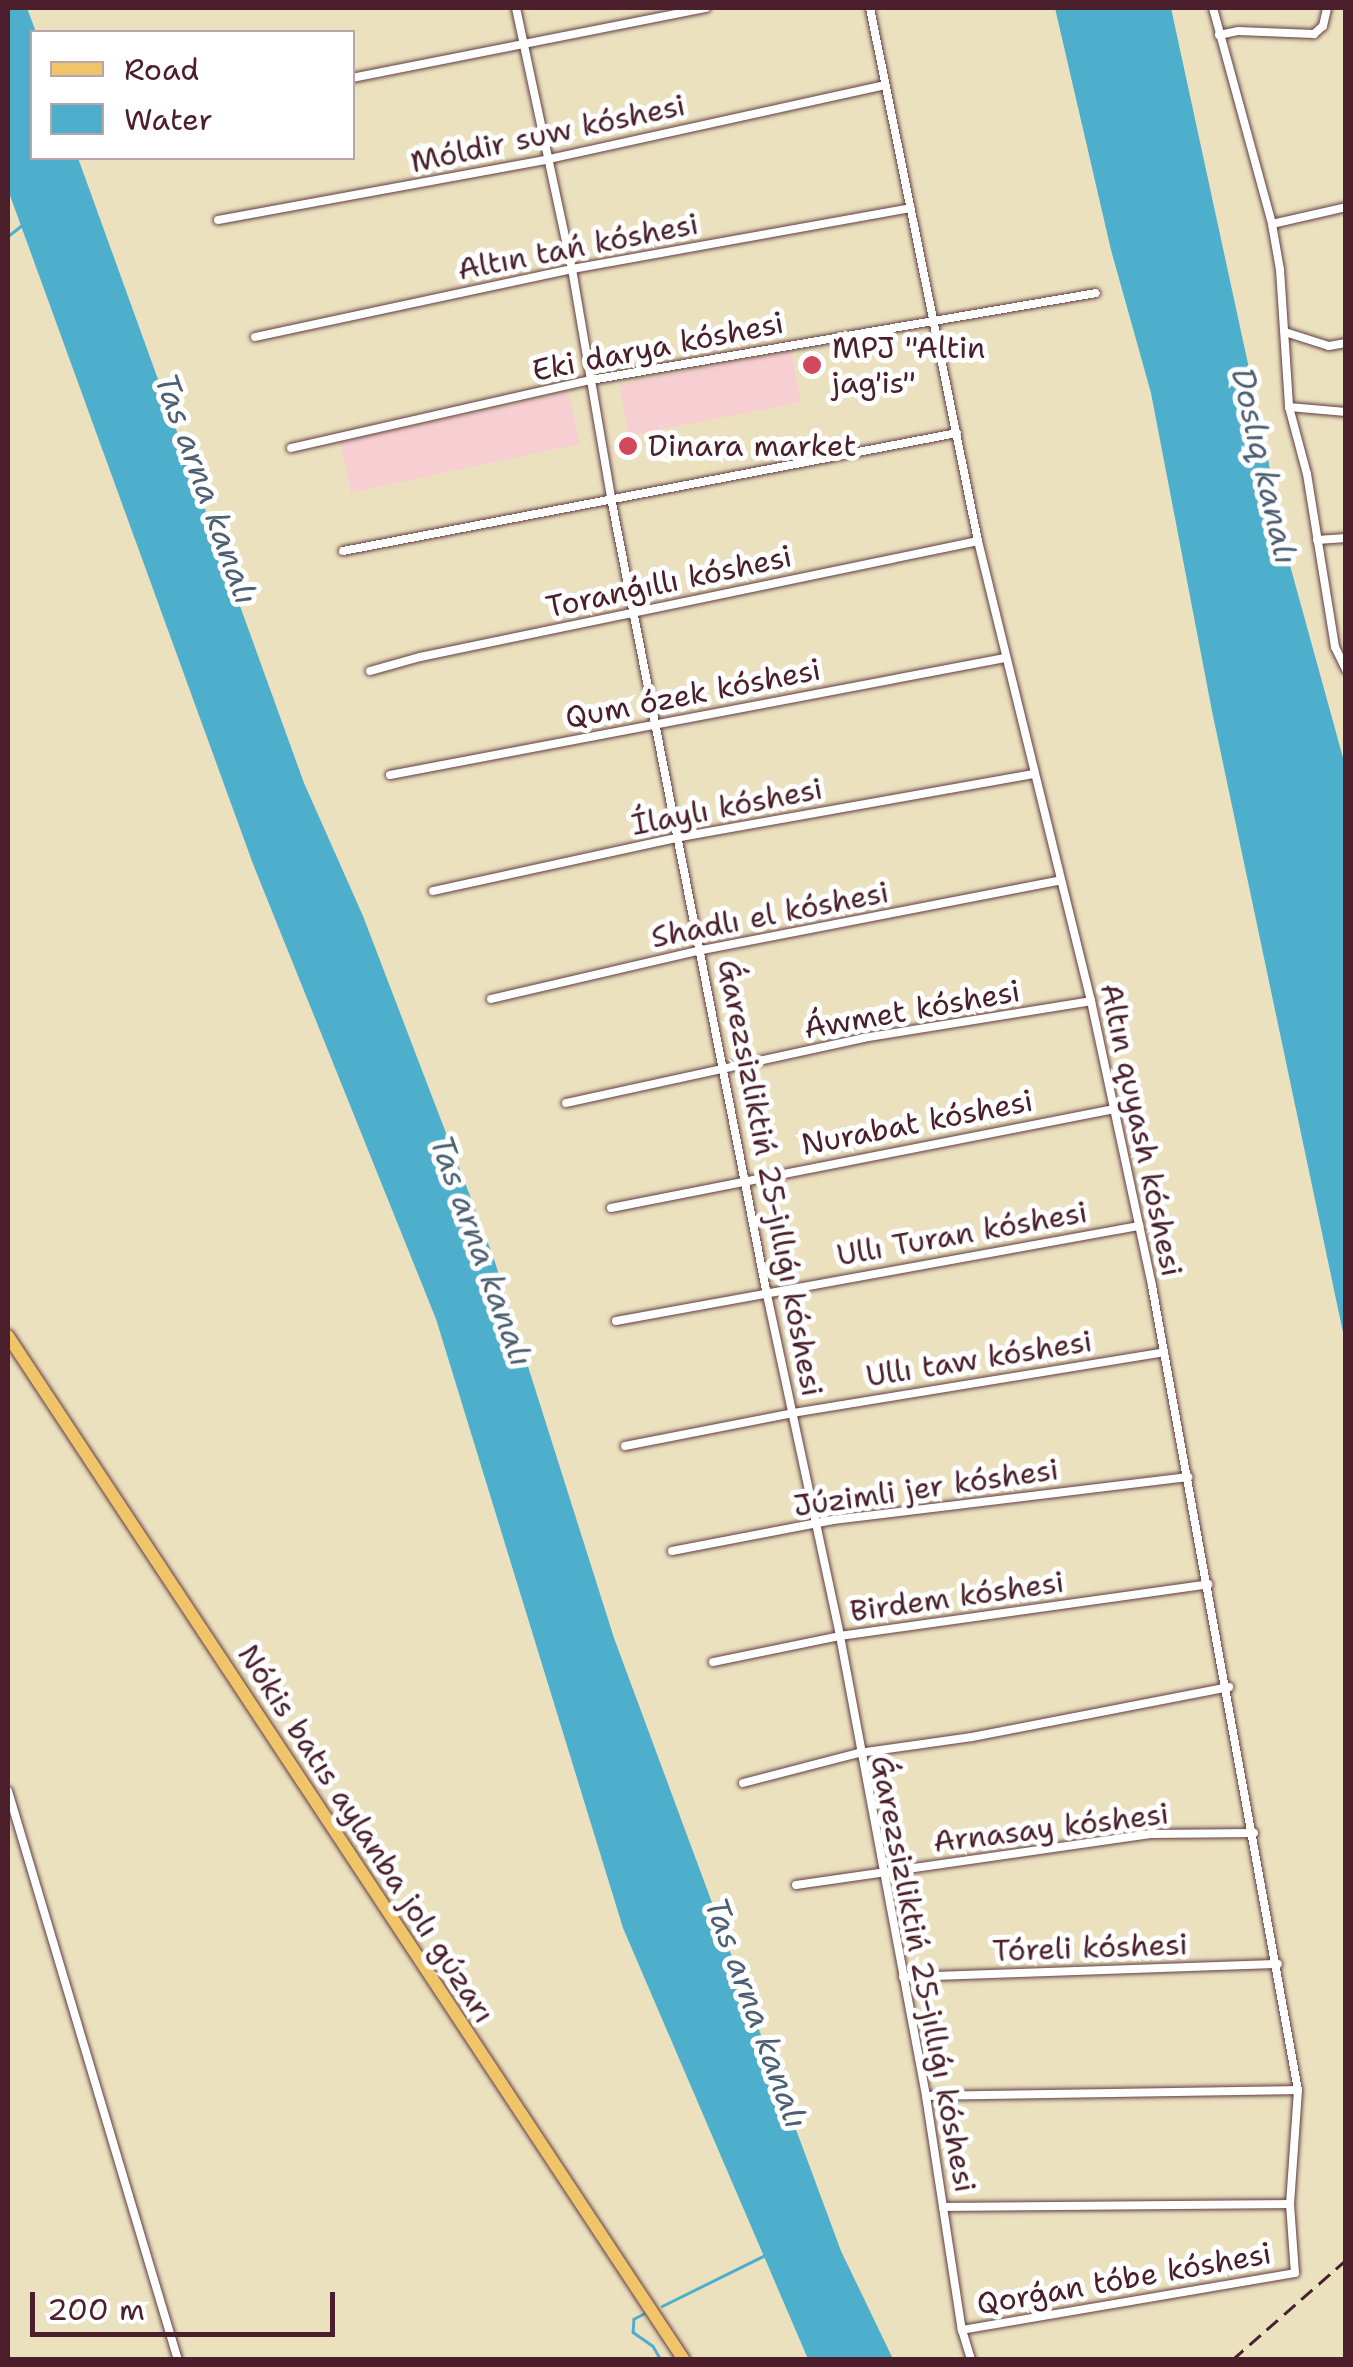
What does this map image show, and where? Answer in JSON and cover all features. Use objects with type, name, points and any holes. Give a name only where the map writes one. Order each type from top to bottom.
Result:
[{"type":"main road","name":"Nókis batıs aylanba jolı gúzarı","points":[[8,1336],[684,2360]]},
{"type":"street","name":"Ǵarezsizliktiń 25-jıllıǵı kóshesi","points":[[516,8],[572,268],[611,498],[766,1290],[818,1522],[926,2096],[962,2330],[971,2360]]},
{"type":"street","points":[[355,77],[706,8]]},
{"type":"street","name":"Altın quyash kóshesi","points":[[870,8],[978,541],[1058,881],[1091,1001],[1140,1226],[1228,1687],[1298,2090],[1290,2204],[1295,2273]]},
{"type":"street","points":[[1213,8],[1272,224],[1286,332],[1289,406],[1307,474],[1334,647],[1345,669]]},
{"type":"street","points":[[1220,35],[1238,31],[1314,34],[1323,26],[1327,8]]},
{"type":"street","name":"Móldir suw kóshesi","points":[[218,220],[550,159],[885,85]]},
{"type":"street","points":[[1272,224],[1346,207]]},
{"type":"street","name":"Altın tań kóshesi","points":[[255,337],[572,268],[911,208]]},
{"type":"street","name":"Eki darya kóshesi","points":[[291,448],[591,380],[1096,293]]},
{"type":"street","points":[[1286,332],[1329,346],[1346,343]]},
{"type":"street","points":[[1289,406],[1346,412]]},
{"type":"street","points":[[343,551],[957,433]]},
{"type":"street","points":[[1317,540],[1346,538]]},
{"type":"street","name":"Toranǵıllı kóshesi","points":[[370,672],[978,541]]},
{"type":"street","name":"Qum ózek kóshesi","points":[[390,775],[1004,658]]},
{"type":"street","name":"Ílaylı kóshesi","points":[[433,891],[680,837],[1032,774]]},
{"type":"street","name":"Shadlı el kóshesi","points":[[491,999],[702,950],[1058,881]]},
{"type":"street","name":"Áwmet kóshesi","points":[[566,1103],[863,1038],[1091,1001]]},
{"type":"street","name":"Nurabat kóshesi","points":[[611,1208],[745,1178],[1114,1109]]},
{"type":"street","name":"Ullı Turan kóshesi","points":[[616,1321],[766,1290],[1140,1226]]},
{"type":"street","name":"Ullı taw kóshesi","points":[[625,1446],[793,1413],[1164,1352]]},
{"type":"street","name":"Júzimli jer kóshesi","points":[[672,1551],[818,1522],[1188,1477]]},
{"type":"street","name":"Birdem kóshesi","points":[[713,1662],[840,1636],[1208,1584]]},
{"type":"street","points":[[743,1783],[859,1753],[972,1737],[1228,1687]]},
{"type":"street","points":[[8,1790],[178,2360]]},
{"type":"street","name":"Arnasay kóshesi","points":[[796,1885],[1150,1834],[1254,1833]]},
{"type":"street","name":"Tóreli kóshesi","points":[[903,1977],[1278,1964]]},
{"type":"street","points":[[926,2096],[1298,2090]]},
{"type":"street","points":[[943,2207],[1290,2204]]},
{"type":"street","name":"Qorǵan tóbe kóshesi","points":[[962,2330],[1295,2273]]},
{"type":"shaded area","points":[[791,351],[801,402],[629,435],[619,384]]},
{"type":"shaded area","points":[[569,393],[580,444],[351,493],[340,442]]},
{"type":"water","name":"Tas arna kanalı","points":[[8,8],[27,8],[35,30],[30,30],[30,160],[79,160],[304,783],[363,916],[493,1256],[614,1638],[841,2251],[893,2359],[808,2359],[623,1928],[436,1319],[253,864],[8,190]]},
{"type":"water","name":"Doslıq kanalı","points":[[1055,8],[1171,8],[1266,447],[1280,529],[1345,765],[1345,1342],[1212,711],[1151,393],[1111,250]]},
{"type":"waterway","points":[[8,236],[21,226]]},
{"type":"waterway","points":[[662,2306],[765,2255]]},
{"type":"waterway","points":[[644,2314],[634,2319],[633,2332],[653,2346],[661,2360]]},
{"type":"railway","points":[[1232,2360],[1346,2260]]},
{"type":"place","name":"MPJ \"Altin jag'is\"","points":[[812,365]]},
{"type":"place","name":"Dinara market","points":[[628,446]]}]
